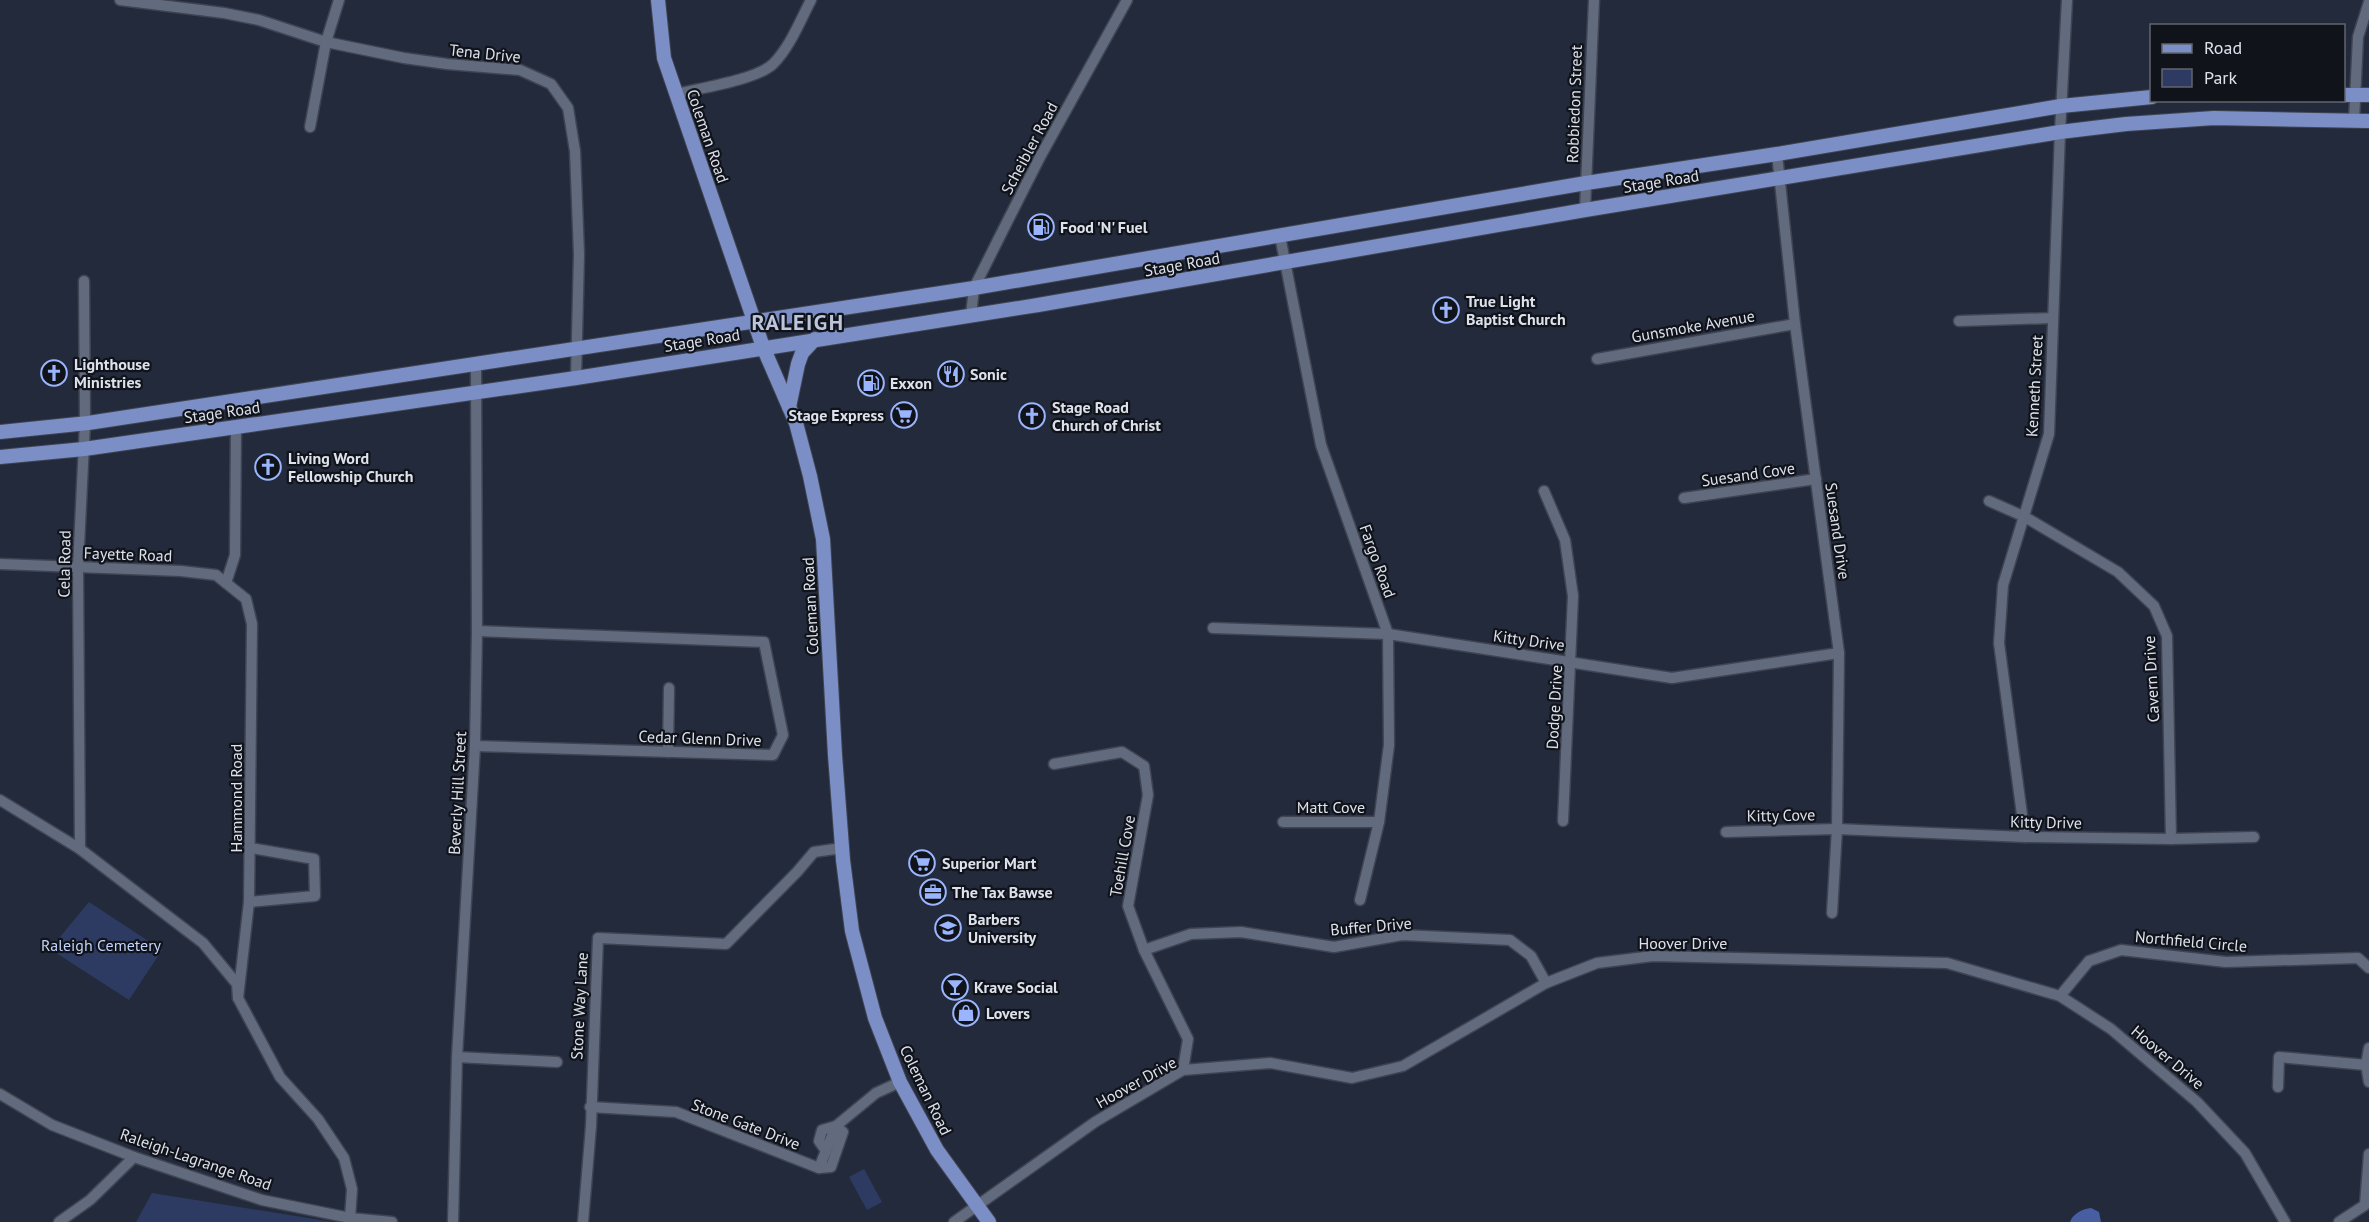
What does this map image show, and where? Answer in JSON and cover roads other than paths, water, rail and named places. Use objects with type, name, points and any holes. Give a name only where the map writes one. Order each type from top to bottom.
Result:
[{"type":"main road","name":"Coleman Road","points":[[658,0],[664,58],[763,347],[789,406],[810,476],[823,539],[842,848],[852,931],[875,1018],[900,1082],[938,1150],[977,1206]]},
{"type":"main road","name":"Stage Road","points":[[0,432],[85,423],[577,350],[974,288],[1586,183],[1777,154],[2061,106],[2150,97]]},
{"type":"main road","name":"Stage Road","points":[[0,457],[84,449],[576,378],[1285,263],[1585,210],[2060,132],[2126,124],[2214,118],[2369,121]]},
{"type":"main road","points":[[789,406],[802,353],[815,339]]},
{"type":"main road","points":[[977,1206],[989,1222]]},
{"type":"street","name":"Tena Drive","points":[[120,0],[259,20],[326,42],[447,64],[520,70],[551,84],[568,108],[575,151],[579,254],[576,378]]},
{"type":"street","points":[[310,127],[326,42],[339,0]]},
{"type":"street","points":[[676,94],[753,75],[772,64],[788,44],[812,0]]},
{"type":"street","name":"Scheibler Road","points":[[971,315],[974,288],[1040,157],[1127,0]]},
{"type":"street","name":"Robbiedon Street","points":[[1585,210],[1594,0]]},
{"type":"street","name":"Kenneth Street","points":[[2025,837],[1999,643],[2003,585],[2049,434],[2052,318],[2067,0]]},
{"type":"street","points":[[2354,121],[2358,37],[2369,2]]},
{"type":"street","name":"Suesand Drive","points":[[1777,154],[1795,324],[1839,652],[1837,829],[1832,913]]},
{"type":"street","name":"Fargo Road","points":[[1280,236],[1321,445],[1388,634],[1389,745],[1379,822],[1360,900]]},
{"type":"street","name":"Cela Road","points":[[80,849],[78,567],[85,423],[84,281]]},
{"type":"street","points":[[1959,321],[2052,318]]},
{"type":"street","name":"Gunsmoke Avenue","points":[[1597,358],[1795,324]]},
{"type":"street","name":"Beverly Hill Street","points":[[453,1222],[457,1057],[475,746],[478,392],[476,364]]},
{"type":"street","points":[[226,583],[235,555],[236,427]]},
{"type":"street","name":"Suesand Cove","points":[[1684,498],[1816,479]]},
{"type":"street","name":"Dodge Drive","points":[[1544,490],[1565,540],[1573,596],[1572,661],[1563,821]]},
{"type":"street","name":"Cavern Drive","points":[[1989,501],[2025,517],[2118,572],[2154,606],[2167,636],[2171,838]]},
{"type":"street","name":"Fayette Road","points":[[0,564],[181,571],[216,575],[246,599]]},
{"type":"street","name":"Hammond Road","points":[[238,998],[249,902],[251,848],[252,624],[246,599]]},
{"type":"street","name":"Kitty Drive","points":[[1213,628],[1388,634],[1672,678],[1839,652]]},
{"type":"street","name":"Cedar Glenn Drive","points":[[475,746],[773,755],[783,735],[764,642],[477,631]]},
{"type":"street","points":[[668,752],[669,688]]},
{"type":"street","name":"Toehill Cove","points":[[1054,764],[1122,752],[1144,766],[1148,795],[1128,906],[1144,950],[1188,1039],[1184,1070]]},
{"type":"street","points":[[0,800],[80,849],[203,943],[237,984],[238,998],[280,1077],[318,1119],[344,1158],[352,1189],[350,1218]]},
{"type":"street","name":"Matt Cove","points":[[1283,822],[1379,822]]},
{"type":"street","name":"Kitty Drive","points":[[1837,829],[2025,837],[2254,837]]},
{"type":"street","name":"Kitty Cove","points":[[1726,832],[1837,829]]},
{"type":"street","points":[[249,902],[315,896],[314,859],[251,848]]},
{"type":"street","name":"Stone Way Lane","points":[[590,1107],[598,938],[726,944],[814,852],[842,848]]},
{"type":"street","name":"Buffer Drive","points":[[1144,950],[1191,934],[1241,932],[1334,947],[1402,935],[1510,940],[1532,956],[1546,983]]},
{"type":"street","name":"Northfield Circle","points":[[2060,996],[2089,961],[2121,950],[2226,962],[2358,958],[2369,968]]},
{"type":"street","name":"Hoover Drive","points":[[977,1206],[1095,1122],[1184,1070],[1270,1063],[1352,1078],[1403,1066],[1546,983],[1597,963],[1653,956],[1947,963],[2060,996],[2110,1029],[2197,1102],[2245,1153],[2285,1222]]},
{"type":"street","points":[[2369,1048],[2366,1065],[2369,1082]]},
{"type":"street","points":[[457,1057],[557,1062]]},
{"type":"street","points":[[2278,1087],[2279,1057],[2366,1065]]},
{"type":"street","name":"Stone Gate Drive","points":[[590,1107],[676,1112],[819,1168],[826,1151],[819,1141],[822,1130],[836,1126],[876,1093],[900,1082]]},
{"type":"street","name":"Raleigh-Lagrange Road","points":[[0,1094],[52,1125],[134,1157],[262,1200],[350,1218],[392,1222]]},
{"type":"street","points":[[584,1222],[591,1126],[590,1107]]},
{"type":"street","points":[[819,1168],[831,1167],[837,1154],[843,1132],[836,1126]]},
{"type":"street","points":[[2339,1222],[2365,1205],[2369,1154]]},
{"type":"street","points":[[59,1222],[90,1200],[134,1157]]},
{"type":"street","points":[[954,1222],[977,1206]]},
{"type":"place","name":"Food 'N' Fuel","points":[[1041,227]]},
{"type":"place","name":"True Light Baptist Church","points":[[1446,310]]},
{"type":"place","name":"Lighthouse Ministries","points":[[54,373]]},
{"type":"place","name":"Sonic","points":[[951,374]]},
{"type":"place","name":"Exxon","points":[[871,383]]},
{"type":"place","name":"Stage Express","points":[[904,415]]},
{"type":"place","name":"Stage Road Church of Christ","points":[[1032,416]]},
{"type":"place","name":"Living Word Fellowship Church","points":[[268,467]]},
{"type":"place","name":"Superior Mart","points":[[922,863]]},
{"type":"place","name":"The Tax Bawse","points":[[933,892]]},
{"type":"place","name":"Barbers University","points":[[948,928]]},
{"type":"place","name":"Krave Social","points":[[955,987]]},
{"type":"place","name":"Lovers","points":[[966,1013]]},
{"type":"district","name":"RALEIGH","points":[[798,322]]},
{"type":"park label","name":"Raleigh Cemetery","points":[[101,945]]}]
